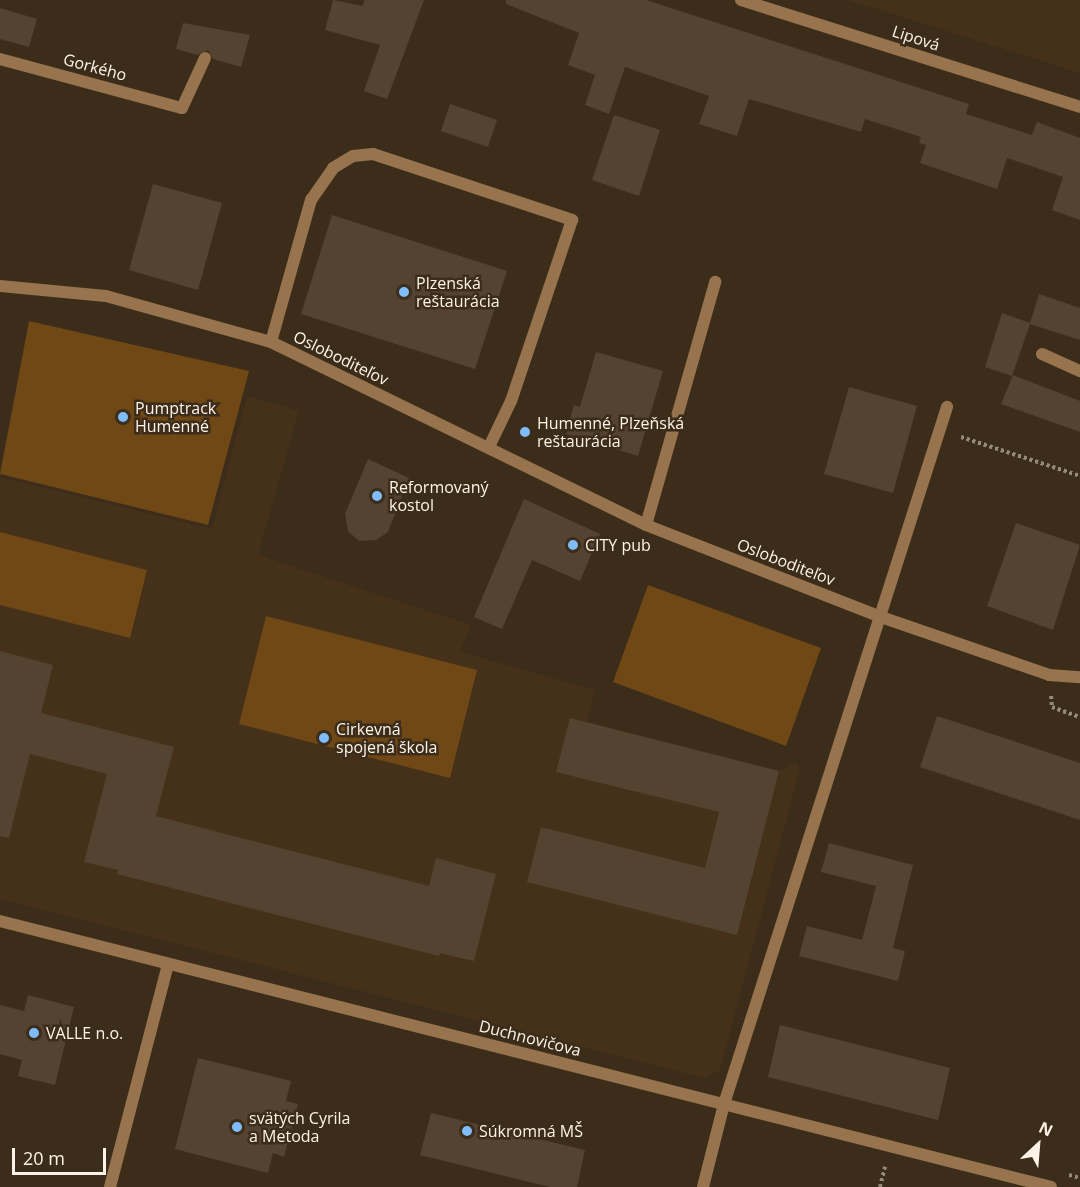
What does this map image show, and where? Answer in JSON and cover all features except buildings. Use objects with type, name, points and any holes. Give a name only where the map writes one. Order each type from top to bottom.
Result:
[{"type":"street","name":"Lipová","points":[[741,0],[1080,107]]},
{"type":"street","name":"Gorkého","points":[[0,58],[182,108],[205,58]]},
{"type":"street","points":[[271,342],[311,200],[333,168],[353,156],[373,154],[572,220],[511,401],[489,447]]},
{"type":"street","points":[[646,525],[715,282]]},
{"type":"street","name":"Osloboditeľov","points":[[0,286],[106,296],[271,342],[646,525],[881,616],[1049,675],[1080,677]]},
{"type":"street","points":[[1042,354],[1080,371]]},
{"type":"street","points":[[703,1187],[724,1104],[947,407]]},
{"type":"street","name":"Duchnovičova","points":[[0,921],[1051,1187]]},
{"type":"street","points":[[110,1187],[168,964]]},
{"type":"path","points":[[940,430],[1080,476]]},
{"type":"path","points":[[1049,675],[1052,707],[1080,717]]},
{"type":"shaded area","points":[[848,0],[1080,0],[1080,73]]},
{"type":"shaded area","name":"Pumptrack Humenné","points":[[29,321],[249,371],[208,525],[0,474]]},
{"type":"shaded area","name":"Cirkevná spojená škola","points":[[247,396],[299,411],[258,555],[471,625],[460,652],[595,690],[587,722],[779,771],[796,763],[800,768],[720,1070],[704,1078],[0,899],[0,477],[212,529]]},
{"type":"shaded area","points":[[0,532],[147,570],[130,638],[0,605]]},
{"type":"shaded area","points":[[648,585],[821,648],[786,746],[613,682]]},
{"type":"shaded area","points":[[266,616],[477,670],[450,778],[239,724]]},
{"type":"place","name":"Plzenská reštaurácia","points":[[404,292]]},
{"type":"place","name":"Pumptrack Humenné","points":[[123,417]]},
{"type":"place","name":"Humenné, Plzeňská reštaurácia","points":[[525,432]]},
{"type":"place","name":"Reformovaný kostol","points":[[377,496]]},
{"type":"place","name":"CITY pub","points":[[573,545]]},
{"type":"place","name":"Cirkevná spojená škola","points":[[324,738]]},
{"type":"place","name":"VALLE n.o.","points":[[34,1033]]},
{"type":"place","name":"svätých Cyrila a Metoda","points":[[237,1127]]},
{"type":"place","name":"Súkromná MŠ","points":[[467,1131]]}]
